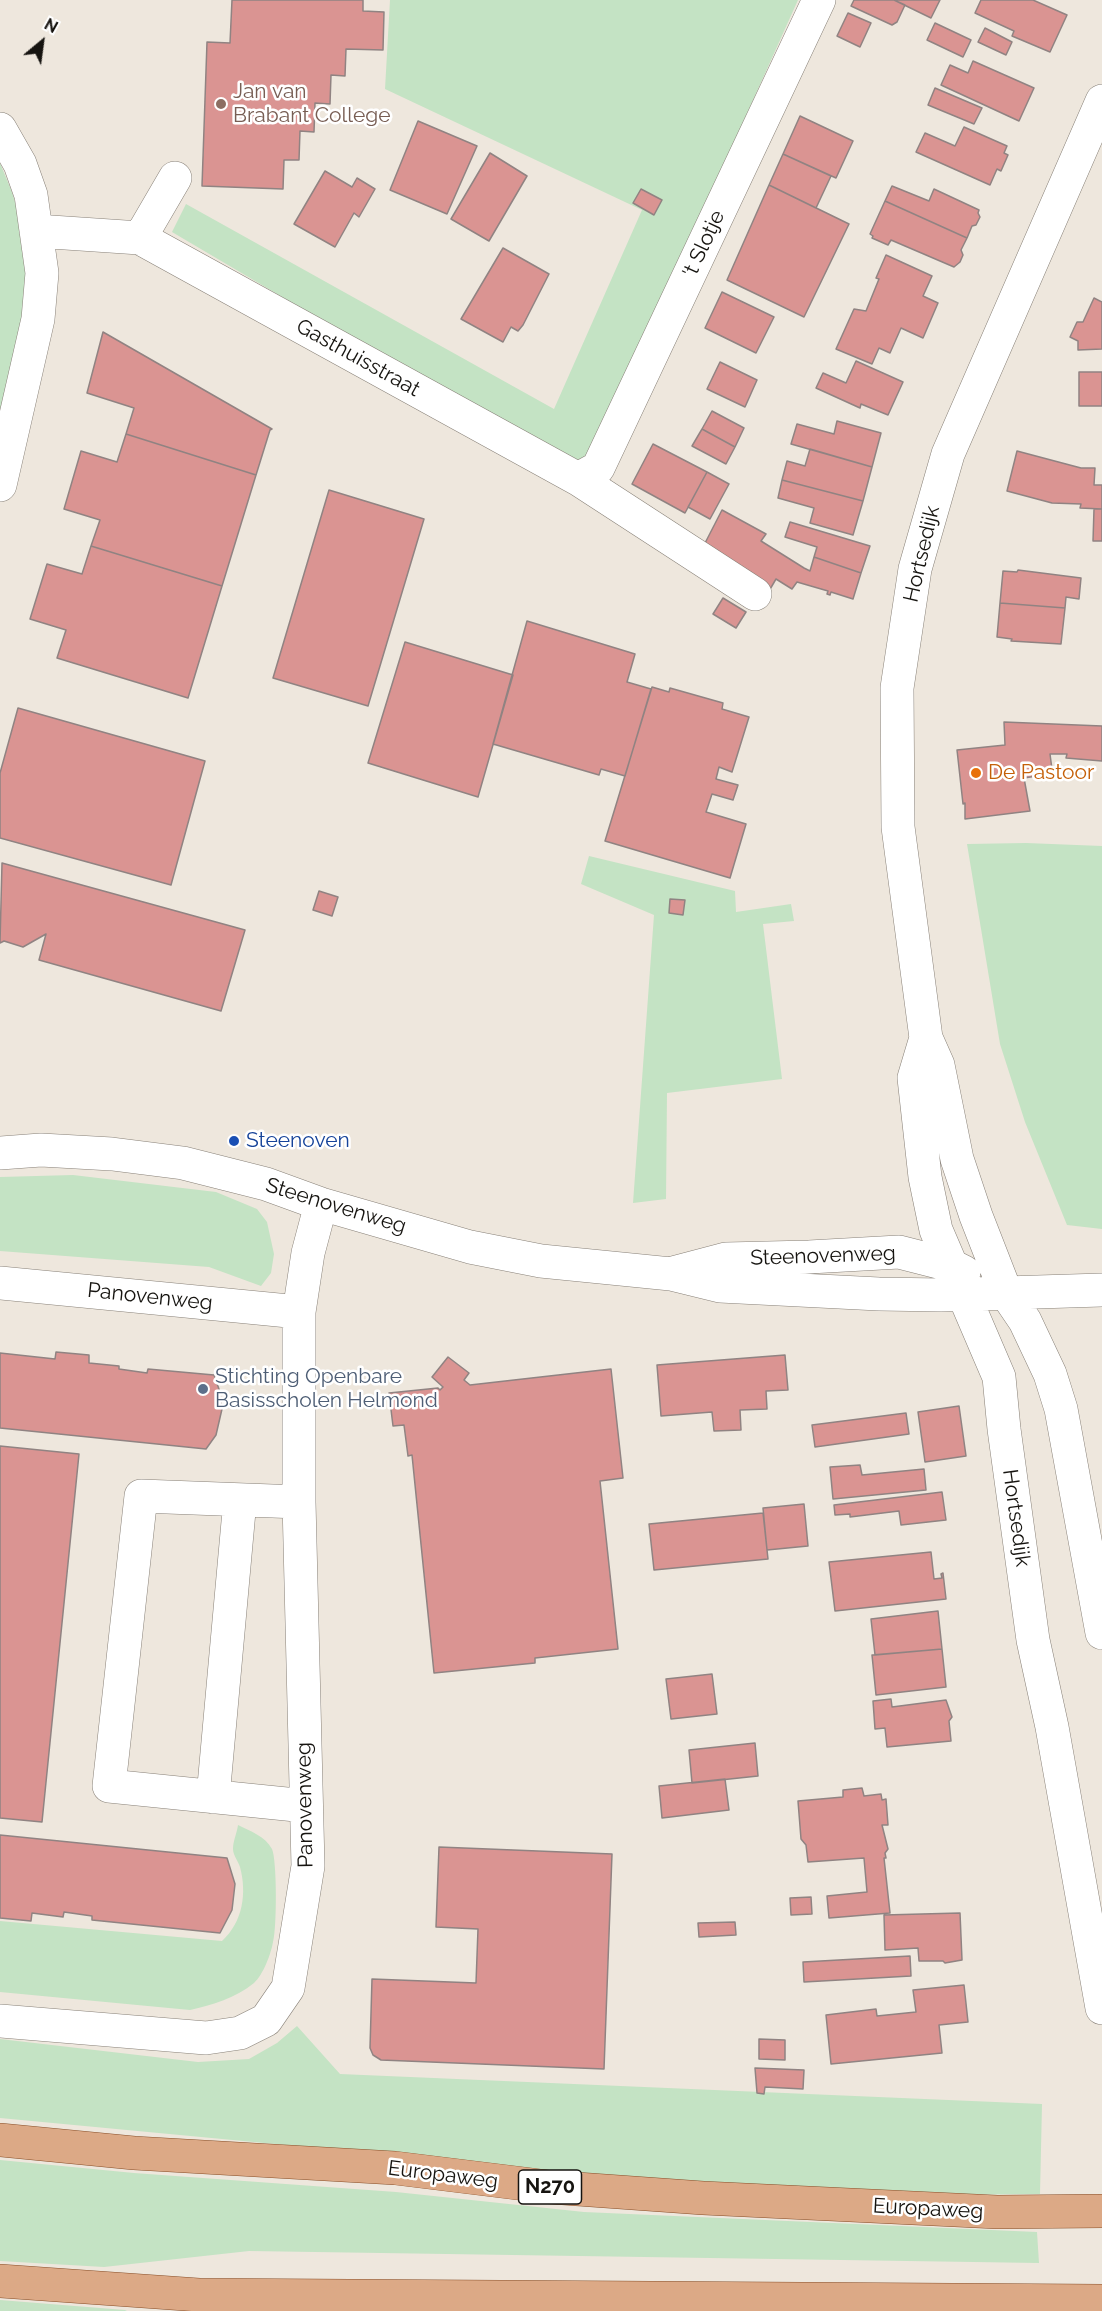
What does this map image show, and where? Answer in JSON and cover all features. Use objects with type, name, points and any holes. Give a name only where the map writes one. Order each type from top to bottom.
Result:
[{"type":"main road","name":"Europaweg","points":[[0,2140],[134,2153],[395,2168],[549,2187],[691,2198],[997,2212],[1102,2211]]},
{"type":"main road","points":[[0,2282],[199,2295],[1102,2301]]},
{"type":"street","name":"'t Slotje","points":[[578,479],[598,468],[819,0]]},
{"type":"street","name":"Hortsedijk","points":[[1102,101],[948,454],[915,569],[897,688],[898,827],[926,1038],[938,1065],[957,1159],[976,1216],[1006,1293],[1025,1321],[1050,1374],[1061,1409],[1102,1633]]},
{"type":"street","points":[[0,129],[20,164],[32,195],[42,273],[38,319],[0,484]]},
{"type":"street","points":[[140,238],[176,178]]},
{"type":"street","name":"Gasthuisstraat","points":[[36,231],[140,238],[578,479],[755,594]]},
{"type":"street","name":"Hortsedijk","points":[[926,1038],[914,1078],[925,1177],[936,1230],[999,1377],[1005,1441],[1033,1640],[1052,1727],[1102,2007]]},
{"type":"street","name":"Steenovenweg","points":[[0,1153],[41,1150],[112,1154],[183,1164],[266,1184],[321,1204],[470,1246],[542,1261],[671,1274],[720,1286],[879,1294],[956,1279],[1006,1293],[1102,1290]]},
{"type":"street","name":"Panovenweg","points":[[0,2021],[206,2038],[240,2033],[266,2020],[288,1988],[308,1866],[299,1502],[299,1312],[308,1253],[321,1204]]},
{"type":"street","name":"Panovenweg","points":[[0,1283],[299,1312]]},
{"type":"street","points":[[299,1502],[141,1496],[109,1786],[306,1806]]},
{"type":"street","points":[[213,1797],[240,1500]]},
{"type":"green space","points":[[390,0],[798,0],[590,463],[574,469],[172,232],[186,204],[554,409],[642,210],[385,89]]},
{"type":"green space","points":[[0,163],[22,225],[27,294],[0,420]]},
{"type":"green space","points":[[1026,843],[1102,846],[1102,1229],[1067,1225],[1025,1122],[1000,1044],[967,844]]},
{"type":"green space","points":[[589,856],[735,891],[736,912],[791,904],[794,921],[763,924],[782,1079],[667,1093],[666,1199],[633,1203],[654,915],[581,884]]},
{"type":"green space","points":[[73,1175],[216,1192],[257,1209],[267,1222],[274,1254],[271,1273],[261,1286],[209,1267],[0,1251],[0,1177]]},
{"type":"green space","points":[[238,1825],[257,1834],[269,1844],[274,1856],[276,1880],[272,1947],[260,1975],[254,1983],[240,1993],[190,2010],[0,1992],[0,1921],[222,1941],[235,1925],[242,1907],[242,1877],[233,1849]]},
{"type":"green space","points":[[297,2026],[340,2074],[1042,2104],[1040,2194],[921,2195],[595,2178],[349,2151],[0,2118],[0,2039],[198,2062],[249,2059],[277,2043]]},
{"type":"green space","points":[[0,2160],[134,2173],[396,2192],[584,2212],[1037,2232],[1039,2263],[249,2251],[104,2267],[0,2261]]},
{"type":"green space","points":[[0,2300],[125,2310],[127,2311],[0,2311]]},
{"type":"building","points":[[232,0],[363,0],[363,11],[384,12],[383,50],[346,49],[345,76],[331,75],[330,104],[315,103],[314,132],[300,131],[299,160],[284,160],[283,189],[202,186],[207,42],[230,43]]},
{"type":"building","points":[[854,0],[894,0],[905,5],[897,22],[892,25],[851,6]]},
{"type":"building","points":[[894,0],[940,0],[931,18]]},
{"type":"building","points":[[981,0],[1033,0],[1067,15],[1050,52],[1012,36],[1014,31],[975,13]]},
{"type":"building","points":[[848,13],[871,23],[860,47],[837,36]]},
{"type":"building","points":[[935,23],[971,40],[963,57],[927,40]]},
{"type":"building","points":[[985,28],[1012,42],[1006,55],[978,42]]},
{"type":"building","points":[[973,61],[1034,88],[1019,121],[941,85],[950,65],[968,73]]},
{"type":"building","points":[[935,88],[982,108],[974,124],[928,105]]},
{"type":"building","points":[[800,116],[853,141],[836,178],[783,154]]},
{"type":"building","points":[[418,121],[477,146],[447,214],[390,190]]},
{"type":"building","points":[[964,127],[1007,146],[1004,153],[1008,155],[1001,171],[997,169],[990,185],[916,152],[925,133],[955,146]]},
{"type":"building","points":[[490,153],[527,176],[489,241],[451,219]]},
{"type":"building","points":[[783,154],[831,176],[816,208],[769,185]]},
{"type":"building","points":[[325,171],[352,187],[357,178],[375,189],[359,217],[354,213],[335,247],[294,224]]},
{"type":"building","points":[[769,185],[849,224],[804,317],[727,280]]},
{"type":"building","points":[[892,186],[929,201],[934,189],[979,210],[980,217],[976,225],[972,226],[967,238],[885,201]]},
{"type":"building","points":[[641,189],[662,200],[654,215],[633,203]]},
{"type":"building","points":[[885,201],[967,238],[961,250],[963,255],[960,262],[954,267],[891,240],[888,245],[872,238],[870,234]]},
{"type":"building","points":[[503,248],[549,274],[523,325],[518,331],[511,327],[503,342],[461,319]]},
{"type":"building","points":[[886,255],[932,276],[923,296],[938,303],[923,338],[901,328],[890,353],[879,348],[872,364],[836,349],[854,309],[866,311]]},
{"type":"building","points":[[722,292],[774,317],[756,353],[705,328]]},
{"type":"building","points":[[1094,298],[1102,302],[1102,349],[1078,350],[1078,341],[1070,337],[1077,322],[1083,322]]},
{"type":"building","points":[[103,332],[272,429],[256,475],[126,434],[134,408],[87,393]]},
{"type":"building","points":[[856,361],[903,382],[888,415],[861,404],[860,408],[816,388],[823,373],[846,383]]},
{"type":"building","points":[[720,362],[757,380],[745,407],[707,389]]},
{"type":"building","points":[[1079,372],[1102,372],[1102,406],[1079,406]]},
{"type":"building","points":[[712,411],[744,428],[735,447],[702,429]]},
{"type":"building","points":[[837,421],[881,433],[872,467],[791,444],[797,424],[834,434]]},
{"type":"building","points":[[702,429],[735,447],[726,464],[692,446]]},
{"type":"building","points":[[126,434],[256,475],[222,586],[91,546],[100,520],[64,509],[81,451],[117,462]]},
{"type":"building","points":[[653,444],[707,472],[685,513],[632,484]]},
{"type":"building","points":[[810,449],[872,467],[863,501],[782,480],[787,461],[805,466]]},
{"type":"building","points":[[1017,451],[1081,468],[1095,468],[1094,485],[1102,485],[1102,509],[1080,508],[1081,504],[1052,503],[1007,491]]},
{"type":"building","points":[[707,472],[729,484],[710,519],[688,507]]},
{"type":"building","points":[[782,480],[863,501],[853,535],[810,523],[814,508],[778,498]]},
{"type":"building","points":[[329,490],[424,519],[368,706],[273,678]]},
{"type":"building","points":[[1094,509],[1102,509],[1102,541],[1093,541]]},
{"type":"building","points":[[722,510],[766,534],[761,541],[810,571],[814,557],[861,573],[853,599],[831,592],[830,595],[827,594],[828,591],[797,582],[792,589],[776,579],[769,591],[703,547]]},
{"type":"building","points":[[790,522],[870,546],[861,573],[814,557],[817,547],[785,537]]},
{"type":"building","points":[[91,546],[222,586],[188,698],[57,658],[66,630],[30,619],[47,564],[82,574]]},
{"type":"building","points":[[1018,570],[1081,578],[1079,599],[1066,597],[1065,608],[1000,603],[1003,571],[1017,572]]},
{"type":"building","points":[[723,598],[746,612],[736,628],[713,614]]},
{"type":"building","points":[[1000,603],[1065,608],[1061,644],[1011,641],[1012,639],[997,637]]},
{"type":"building","points":[[527,621],[635,654],[627,682],[651,689],[625,776],[601,769],[599,775],[493,744]]},
{"type":"building","points":[[405,642],[513,675],[478,797],[368,763]]},
{"type":"building","points":[[652,687],[669,692],[670,688],[723,703],[722,709],[749,717],[732,772],[719,767],[716,779],[738,785],[733,800],[712,794],[706,812],[746,824],[730,878],[605,841]]},
{"type":"building","points":[[18,708],[205,761],[171,885],[0,838],[0,773]]},
{"type":"building","points":[[1004,722],[1102,726],[1102,761],[1066,758],[1067,754],[1050,754],[1053,777],[1038,780],[1037,776],[1024,778],[1030,811],[965,819],[965,803],[963,804],[957,750],[1005,745]]},
{"type":"building","points":[[2,863],[245,930],[221,1011],[39,960],[46,934],[23,947],[4,941],[0,943]]},
{"type":"building","points":[[319,891],[338,897],[332,916],[313,910]]},
{"type":"building","points":[[670,899],[685,900],[683,915],[669,913]]},
{"type":"building","points":[[56,1352],[89,1355],[89,1363],[119,1366],[119,1369],[147,1373],[148,1369],[214,1375],[220,1392],[222,1409],[216,1435],[206,1449],[0,1428],[0,1353],[55,1359]]},
{"type":"building","points":[[785,1355],[788,1390],[766,1391],[767,1409],[740,1410],[741,1430],[714,1431],[712,1412],[661,1416],[657,1365]]},
{"type":"building","points":[[448,1357],[469,1373],[464,1380],[470,1385],[611,1369],[623,1478],[600,1481],[618,1649],[535,1658],[535,1663],[434,1673],[412,1455],[408,1456],[404,1425],[393,1426],[389,1393],[438,1388],[440,1390],[443,1387],[432,1377]]},
{"type":"building","points":[[959,1406],[966,1456],[925,1462],[918,1412]]},
{"type":"building","points":[[906,1413],[909,1434],[815,1447],[812,1425]]},
{"type":"building","points":[[0,1446],[79,1454],[42,1822],[0,1818]]},
{"type":"building","points":[[860,1465],[862,1475],[924,1469],[926,1490],[833,1499],[830,1467]]},
{"type":"building","points":[[942,1492],[946,1520],[901,1525],[899,1511],[850,1517],[850,1514],[835,1515],[834,1505]]},
{"type":"building","points":[[804,1504],[808,1546],[767,1550],[763,1508]]},
{"type":"building","points":[[763,1513],[768,1559],[654,1570],[649,1524]]},
{"type":"building","points":[[931,1552],[934,1579],[942,1578],[943,1573],[946,1599],[835,1611],[829,1562]]},
{"type":"building","points":[[938,1611],[942,1649],[875,1655],[871,1619]]},
{"type":"building","points":[[942,1649],[946,1687],[876,1695],[872,1655]]},
{"type":"building","points":[[712,1674],[717,1714],[671,1719],[666,1679]]},
{"type":"building","points":[[891,1699],[892,1707],[946,1700],[952,1717],[949,1721],[951,1741],[887,1747],[885,1728],[875,1729],[873,1701]]},
{"type":"building","points":[[755,1743],[758,1776],[692,1783],[689,1750]]},
{"type":"building","points":[[725,1779],[729,1810],[662,1818],[659,1786]]},
{"type":"building","points":[[862,1788],[864,1796],[881,1794],[882,1800],[886,1799],[888,1825],[882,1825],[888,1849],[885,1853],[886,1858],[884,1858],[890,1913],[829,1918],[827,1896],[867,1892],[864,1858],[808,1862],[806,1845],[801,1839],[798,1801],[843,1797],[843,1790]]},
{"type":"building","points":[[0,1835],[227,1858],[235,1884],[232,1910],[220,1933],[92,1920],[92,1916],[64,1912],[63,1917],[32,1913],[31,1921],[0,1918]]},
{"type":"building","points":[[439,1847],[612,1854],[604,2069],[381,2060],[373,2055],[370,2048],[372,1979],[476,1983],[478,1929],[436,1927]]},
{"type":"building","points":[[811,1897],[812,1914],[791,1915],[790,1898]]},
{"type":"building","points":[[960,1913],[962,1960],[945,1963],[943,1961],[919,1961],[918,1948],[885,1950],[884,1915]]},
{"type":"building","points":[[735,1922],[736,1935],[699,1937],[698,1923]]},
{"type":"building","points":[[910,1956],[911,1976],[804,1982],[803,1962]]},
{"type":"building","points":[[964,1985],[968,2022],[939,2025],[942,2053],[831,2064],[826,2015],[876,2009],[877,2016],[916,2012],[913,1990]]},
{"type":"building","points":[[759,2039],[785,2040],[785,2060],[759,2059]]},
{"type":"building","points":[[755,2068],[804,2070],[803,2089],[765,2087],[764,2094],[757,2093]]},
{"type":"place","name":"Jan van Brabant College","points":[[221,104]]},
{"type":"place","name":"De Pastoor","points":[[976,773]]},
{"type":"place","name":"Steenoven","points":[[234,1141]]},
{"type":"place","name":"Stichting Openbare Basisscholen Helmond","points":[[203,1389]]}]
